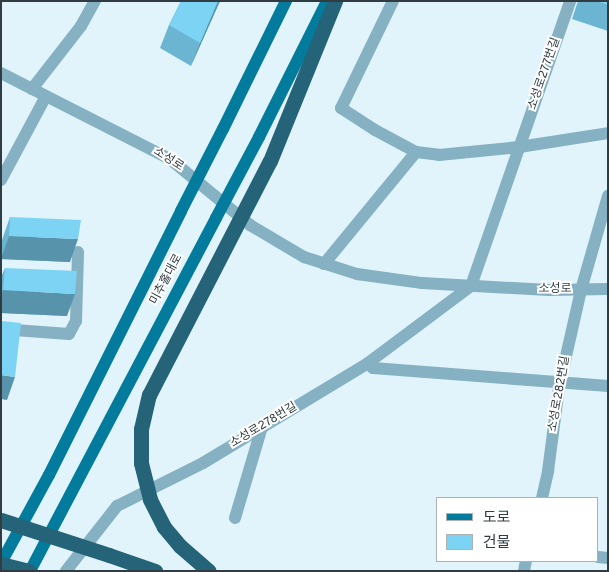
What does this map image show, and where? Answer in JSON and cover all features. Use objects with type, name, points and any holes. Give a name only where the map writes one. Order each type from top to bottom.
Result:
[{"type":"highway","points":[[209,571],[180,546],[164,526],[150,499],[141,463],[141,429],[149,395],[270,161],[335,1]]},
{"type":"highway","points":[[1,520],[155,571]]},
{"type":"highway","points":[[1,563],[30,571]]},
{"type":"main road","name":"미추홀대로","points":[[1,563],[53,466],[286,1]]},
{"type":"main road","name":"미추홀대로","points":[[30,571],[259,137],[327,1]]},
{"type":"street","points":[[32,88],[81,26],[95,1]]},
{"type":"street","points":[[393,1],[341,108],[375,130],[416,152],[439,155],[519,147],[608,133]]},
{"type":"street","name":"소성로277번길","points":[[471,286],[570,1]]},
{"type":"street","name":"소성로","points":[[1,73],[170,159],[250,225],[304,256],[324,264],[357,274],[422,283],[549,290],[608,289]]},
{"type":"street","points":[[3,174],[46,96]]},
{"type":"street","points":[[324,264],[416,152]]},
{"type":"street","name":"소성로282번길","points":[[542,497],[548,471],[560,382],[580,290],[608,196]]},
{"type":"street","points":[[1,329],[69,334],[76,321],[78,252]]},
{"type":"street","name":"소성로278번길","points":[[66,571],[117,506],[203,463],[368,363],[471,286]]},
{"type":"street","points":[[368,363],[373,368],[608,386]]},
{"type":"street","points":[[235,518],[262,427]]},
{"type":"building","points":[[181,1],[218,1],[200,43],[169,25]]},
{"type":"building","points":[[597,1],[608,1],[608,5]]},
{"type":"building","points":[[10,217],[81,220],[78,239],[9,236]]},
{"type":"building","points":[[5,268],[77,271],[75,294],[3,290]]},
{"type":"building","points":[[1,321],[21,323],[15,377],[1,375]]}]
